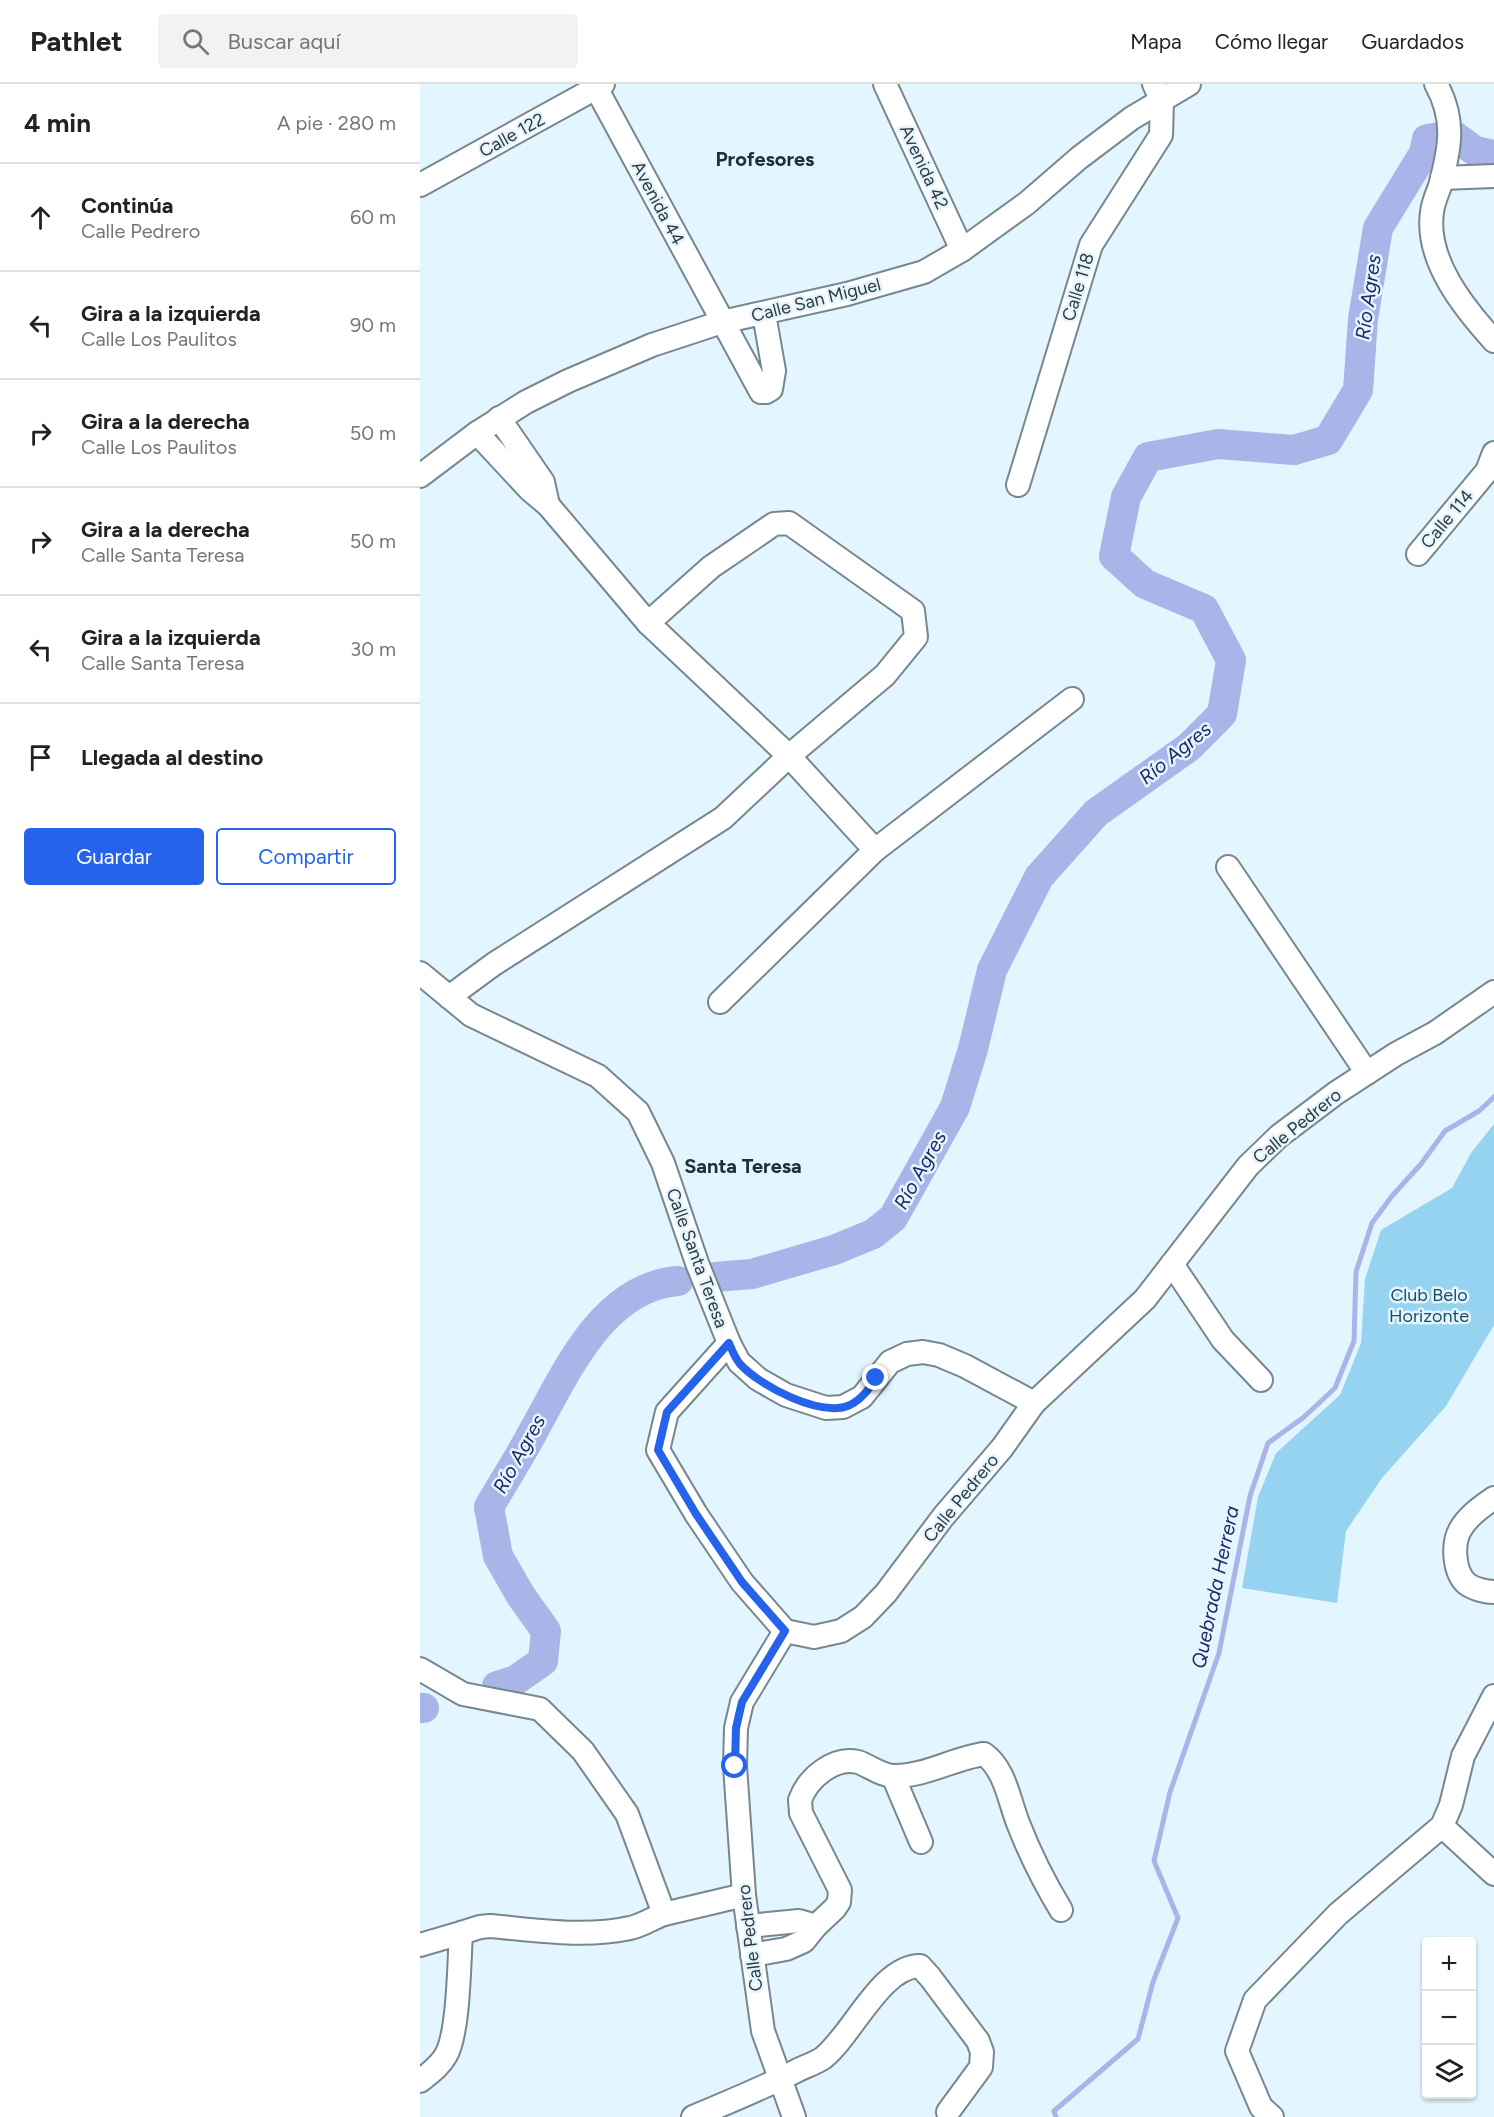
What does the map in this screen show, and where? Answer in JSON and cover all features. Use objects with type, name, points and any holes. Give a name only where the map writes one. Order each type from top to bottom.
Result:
[{"type":"street","name":"Avenida 42","points":[[885,84],[962,250]]},
{"type":"street","name":"Calle San Miguel","points":[[420,476],[499,418],[568,381],[652,345],[722,322],[847,294],[924,272],[962,250],[1027,203],[1079,158],[1132,118],[1158,92],[1189,84]]},
{"type":"street","points":[[1436,84],[1445,99],[1450,121],[1449,151],[1432,212],[1432,235],[1437,257],[1470,312],[1494,341]]},
{"type":"street","name":"Calle 122","points":[[420,185],[598,85]]},
{"type":"street","name":"Avenida 44","points":[[598,85],[760,392],[771,389],[774,371],[780,356],[764,314]]},
{"type":"street","name":"Calle 118","points":[[1018,485],[1091,245],[1161,135],[1158,92]]},
{"type":"street","points":[[1442,178],[1494,176]]},
{"type":"street","points":[[499,418],[543,482],[548,505]]},
{"type":"street","points":[[477,433],[530,490],[548,505],[648,623],[789,756],[875,849]]},
{"type":"street","name":"Calle 114","points":[[1418,554],[1487,471],[1494,453]]},
{"type":"street","points":[[448,997],[494,964],[723,818],[789,756],[885,675],[916,637],[913,611],[789,523],[774,524],[711,567],[648,623]]},
{"type":"street","points":[[720,1002],[875,849],[1072,699]]},
{"type":"street","points":[[1228,867],[1367,1073]]},
{"type":"street","name":"Calle Santa Teresa","points":[[420,973],[471,1015],[598,1076],[638,1112],[663,1163],[697,1263],[729,1343],[739,1362],[758,1379],[786,1395],[826,1408],[843,1407],[852,1404],[862,1396],[890,1362],[907,1354],[923,1352],[939,1355],[965,1366],[1034,1403]]},
{"type":"street","name":"Calle Pedrero","points":[[794,2117],[763,2031],[744,1895],[735,1766],[736,1728],[742,1702],[785,1631],[814,1637],[841,1631],[863,1617],[886,1593],[943,1517],[1002,1448],[1034,1403],[1144,1299],[1248,1166],[1279,1136],[1336,1093],[1396,1054],[1435,1033],[1494,992]]},
{"type":"street","points":[[1172,1264],[1223,1340],[1261,1380]]},
{"type":"street","points":[[729,1343],[667,1412],[658,1450],[696,1514],[742,1582],[785,1631]]},
{"type":"street","points":[[1494,1498],[1469,1517],[1459,1533],[1456,1548],[1457,1568],[1467,1584],[1487,1592],[1494,1592]]},
{"type":"street","points":[[420,1669],[463,1694],[540,1709],[576,1744],[627,1814],[664,1914]]},
{"type":"street","points":[[1272,2117],[1261,2107],[1237,2051],[1255,2000],[1338,1914],[1442,1826],[1451,1805],[1463,1756],[1494,1696]]},
{"type":"street","points":[[752,1955],[786,1949],[804,1941],[839,1902],[840,1890],[801,1813],[800,1800],[815,1777],[826,1768],[844,1761],[859,1763],[893,1776],[945,1765],[976,1755],[984,1754],[992,1759],[1042,1879],[1061,1910]]},
{"type":"street","points":[[893,1776],[921,1842]]},
{"type":"street","points":[[1442,1826],[1494,1874]]},
{"type":"street","points":[[420,1945],[480,1926],[559,1933],[631,1928],[664,1914],[744,1895]]},
{"type":"street","points":[[748,1926],[799,1921],[816,1926]]},
{"type":"street","points":[[420,2081],[438,2067],[453,2037],[461,1933]]},
{"type":"street","points":[[693,2117],[822,2059],[843,2037],[887,1980],[911,1966],[920,1966],[930,1977],[978,2041],[982,2052],[981,2067],[948,2112]]},
{"type":"green space","name":"Club Belo Horizonte","points":[[1494,1124],[1494,1325],[1446,1406],[1382,1478],[1346,1531],[1337,1603],[1242,1588],[1258,1497],[1276,1453],[1340,1395],[1361,1343],[1365,1279],[1381,1230],[1452,1188],[1471,1153]]},
{"type":"waterway","name":"Río Agres","points":[[715,1277],[752,1274],[834,1250],[873,1234],[893,1218],[955,1107],[973,1049],[992,970],[1039,877],[1096,813],[1189,747],[1222,714],[1231,660],[1204,609],[1145,584],[1114,556],[1126,497],[1148,457],[1218,444],[1294,450],[1328,440],[1358,390],[1363,319],[1378,228],[1424,153],[1427,139],[1453,135],[1475,151],[1494,155]]},
{"type":"waterway","name":"Quebrada Herrera","points":[[1056,2117],[1054,2111],[1138,2039],[1153,1982],[1178,1918],[1154,1861],[1170,1792],[1219,1653],[1250,1496],[1268,1443],[1304,1417],[1335,1388],[1354,1341],[1356,1272],[1372,1223],[1445,1131],[1479,1111],[1494,1097]]},
{"type":"waterway","name":"Río Agres","points":[[497,1686],[516,1680],[543,1661],[546,1631],[521,1596],[498,1556],[489,1507],[560,1382],[590,1335],[608,1315],[629,1298],[652,1287],[678,1281]]},
{"type":"district","name":"Profesores","points":[[765,159]]},
{"type":"district","name":"Santa Teresa","points":[[743,1166]]},
{"type":"route","points":[[735,1766],[736,1728],[742,1702],[785,1631],[742,1582],[696,1514],[658,1450],[667,1412],[729,1343],[739,1362],[758,1379],[786,1395],[826,1408],[852,1404],[862,1396],[876,1378]]}]
